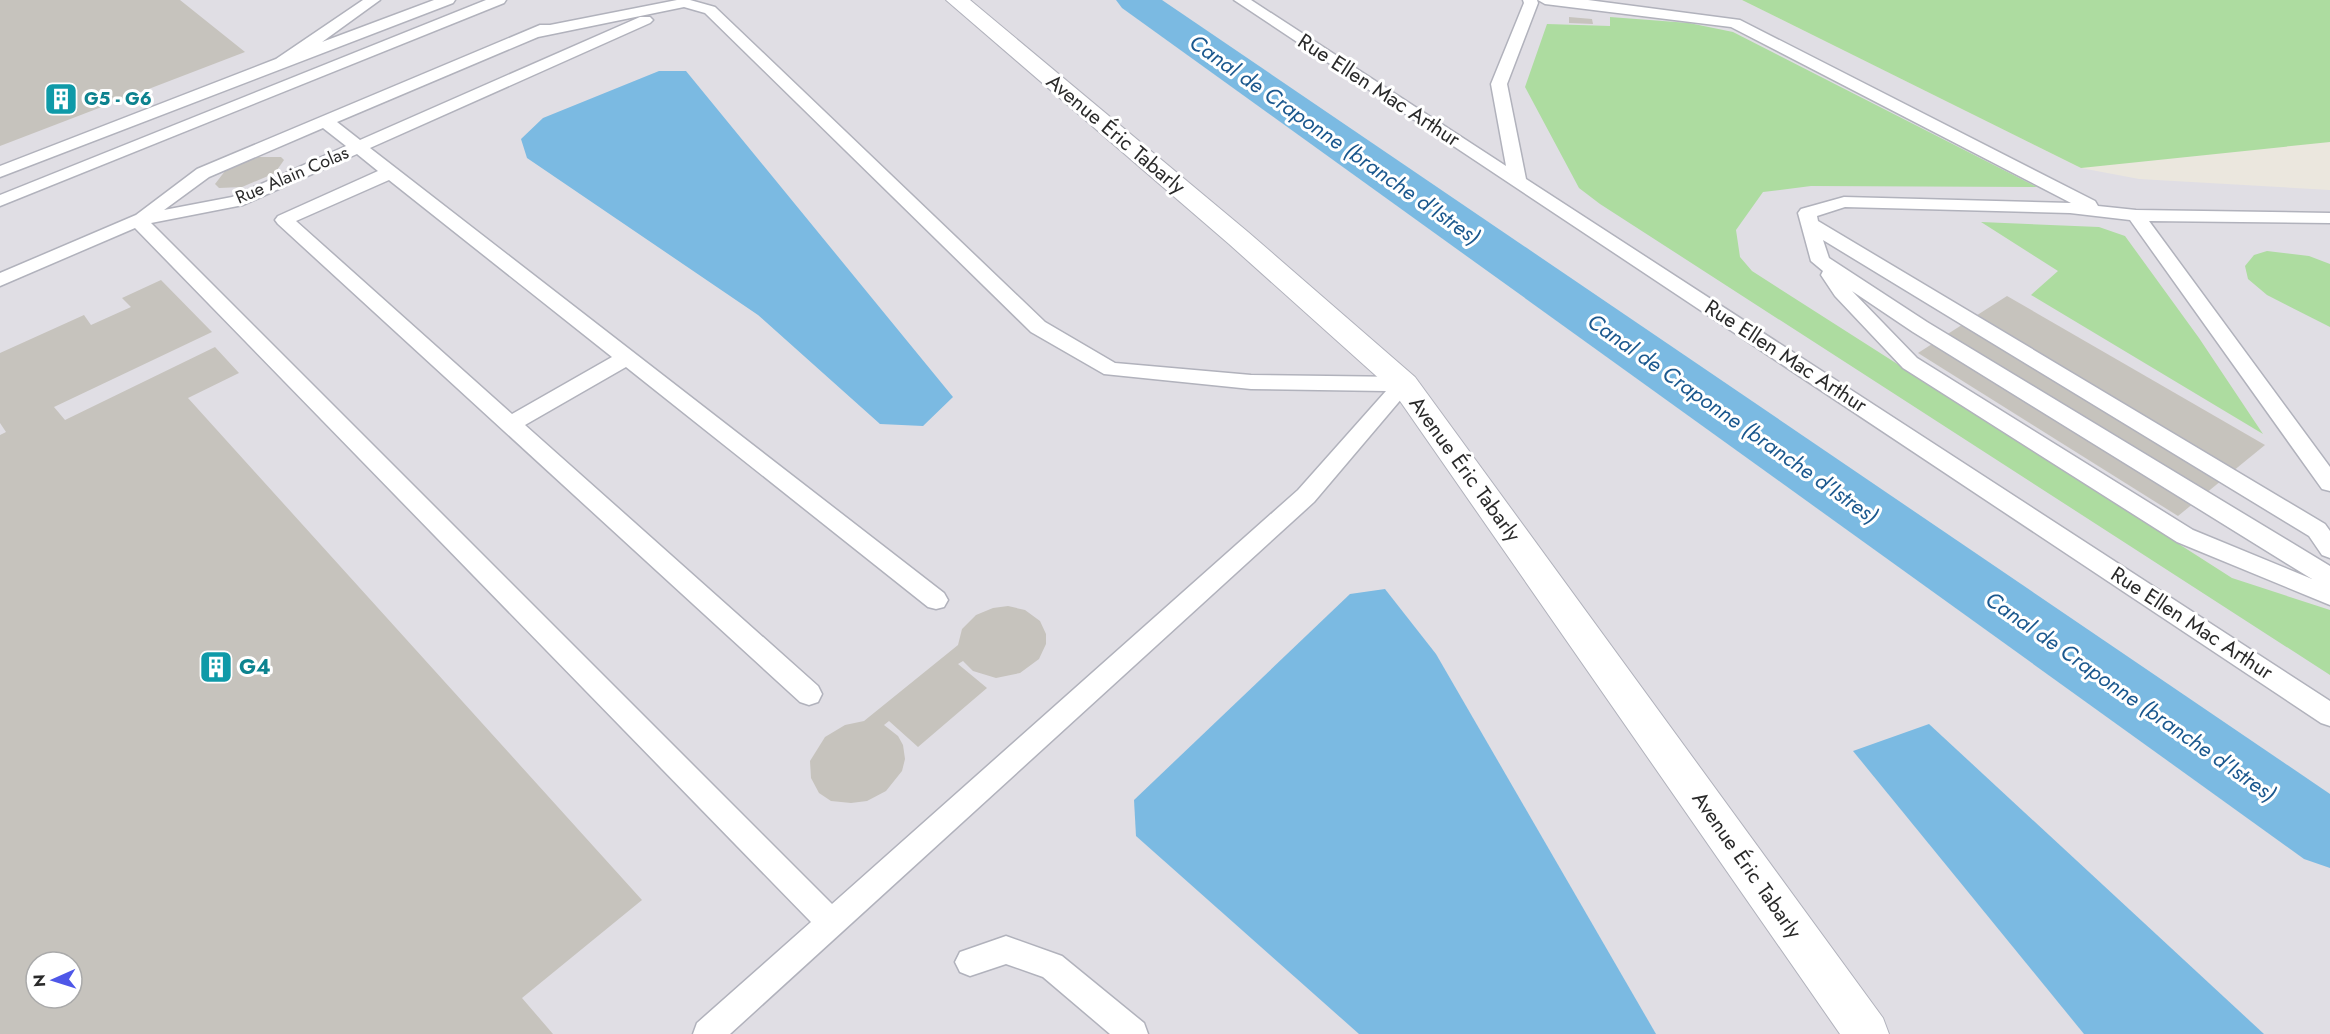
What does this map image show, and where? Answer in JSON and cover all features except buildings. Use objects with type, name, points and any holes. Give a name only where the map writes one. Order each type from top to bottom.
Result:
[{"type":"street","name":"Avenue Éric Tabarly","points":[[957,0],[1226,227],[1404,384],[1867,1034]]},
{"type":"lane","points":[[282,62],[373,0]]},
{"type":"lane","points":[[0,172],[448,0]]},
{"type":"lane","points":[[0,201],[499,0]]},
{"type":"lane","name":"Rue Alain Colas","points":[[138,220],[203,173],[614,0]]},
{"type":"lane","name":"Rue Ellen Mac Arthur","points":[[1241,0],[2330,715]]},
{"type":"lane","points":[[1518,181],[1499,84],[1531,3],[1530,0]]},
{"type":"lane","points":[[1545,0],[1735,23],[2100,211]]},
{"type":"lane","points":[[533,33],[687,1],[710,10],[1038,327],[1111,369],[1251,382],[1404,384]]},
{"type":"lane","name":"Rue Alain Colas","points":[[138,220],[237,201],[687,1]]},
{"type":"lane","points":[[325,121],[936,600]]},
{"type":"lane","points":[[391,171],[284,220],[809,694]]},
{"type":"lane","points":[[2330,218],[2136,214],[2070,208],[1844,202],[1807,213],[1820,261],[1842,292],[1910,363],[2185,536],[2330,596]]},
{"type":"lane","points":[[2136,214],[2330,483]]},
{"type":"lane","points":[[0,280],[138,220],[831,923]]},
{"type":"lane","points":[[1809,223],[2317,530],[2330,549]]},
{"type":"lane","points":[[1820,261],[1920,327],[2330,578]]},
{"type":"lane","points":[[510,424],[628,357]]},
{"type":"lane","points":[[708,1034],[1306,496],[1404,384]]},
{"type":"lane","points":[[970,962],[1006,951],[1052,966],[1133,1034]]},
{"type":"shaded area","points":[[0,0],[1742,0],[2081,168],[2139,179],[2330,190],[2330,1034],[0,1034]]},
{"type":"green space","points":[[1742,0],[2330,0],[2330,142],[2081,168]]},
{"type":"green space","points":[[1610,17],[1689,23],[1733,32],[2037,187],[1811,186],[1763,192],[1736,230],[1740,257],[1752,271],[2232,578],[2330,610],[2330,675],[1600,204],[1579,188],[1525,87],[1547,24],[1610,26]]},
{"type":"green space","points":[[1981,222],[2099,227],[2125,236],[2199,338],[2263,434],[2031,295],[2058,271]]},
{"type":"green space","points":[[2267,251],[2309,256],[2330,264],[2330,327],[2267,295],[2248,279],[2245,266],[2254,255]]},
{"type":"water","points":[[659,71],[686,71],[953,397],[923,426],[880,424],[758,315],[527,158],[521,139],[543,118]]},
{"type":"water","points":[[1385,589],[1436,654],[1656,1034],[1359,1034],[1136,836],[1134,800],[1350,594]]},
{"type":"water","points":[[1929,724],[2264,1034],[2084,1034],[1853,751]]},
{"type":"waterway","name":"Canal de Craponne (branche d'Istres)","points":[[1136,0],[2330,835]]},
{"type":"place","name":"G5 - G6","points":[[61,99]]},
{"type":"place","name":"G4","points":[[216,667]]}]
